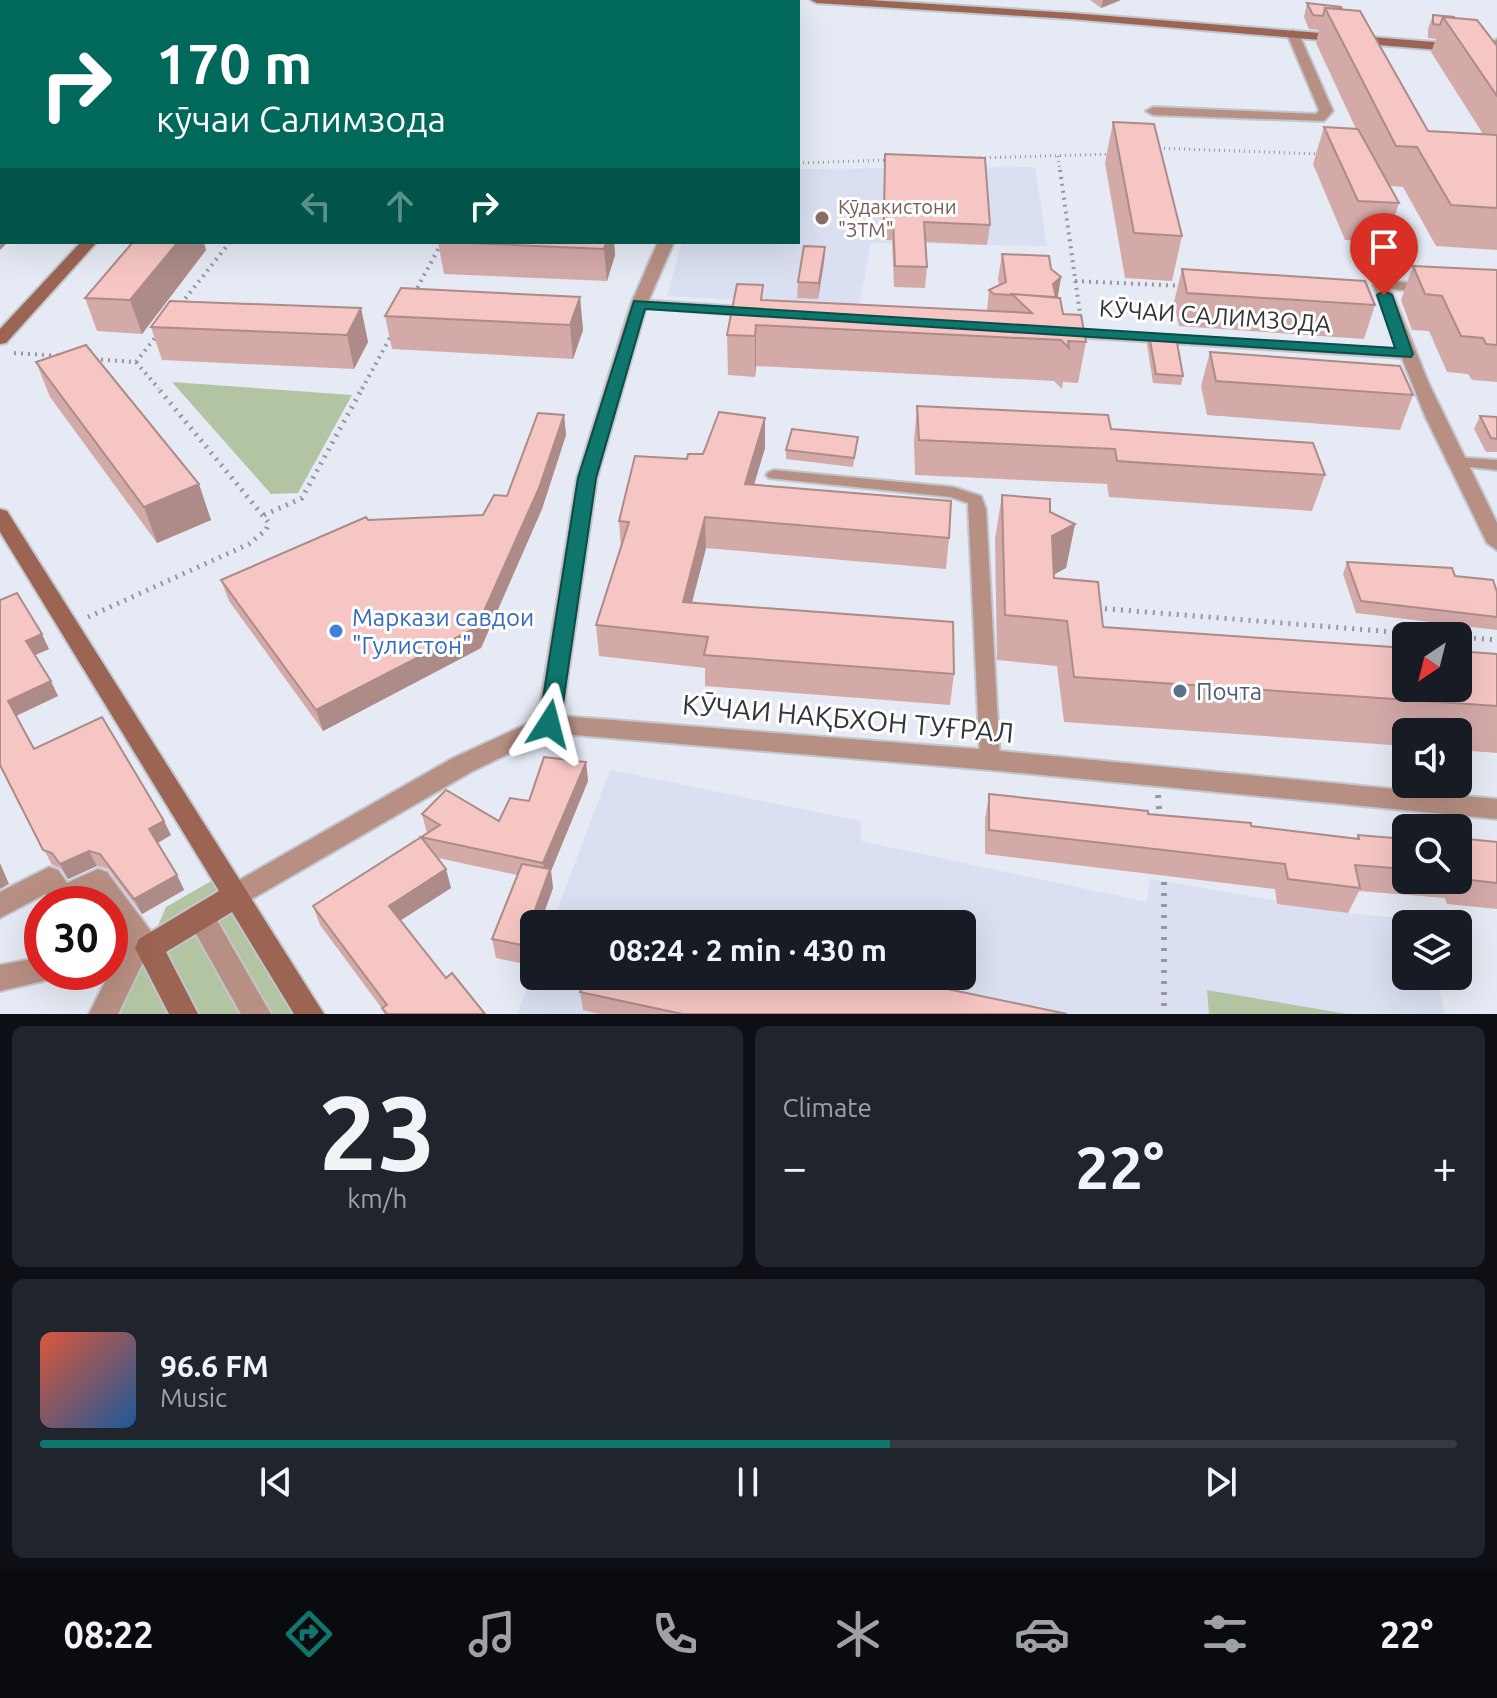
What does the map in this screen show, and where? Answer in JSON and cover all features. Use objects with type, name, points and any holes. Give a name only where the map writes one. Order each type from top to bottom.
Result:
[{"type":"street","points":[[817,0],[1494,48]]},
{"type":"street","points":[[1153,111],[1319,118],[1326,111],[1293,34]]},
{"type":"street","points":[[0,339],[87,244]]},
{"type":"street","points":[[549,724],[587,478],[639,304],[665,244]]},
{"type":"street","points":[[1381,285],[1405,354],[1497,543]]},
{"type":"street","points":[[0,516],[310,1014]]},
{"type":"street","name":"КӮЧАИ НАҚБХОН ТУҒРАЛ","points":[[236,895],[462,765],[549,724],[990,760],[1497,809]]},
{"type":"street","points":[[0,906],[49,878],[62,898],[98,880],[141,937],[103,1014]]},
{"type":"street","points":[[128,952],[149,948],[236,895]]},
{"type":"street","points":[[200,916],[257,1014]]},
{"type":"street","points":[[115,1014],[149,948]]},
{"type":"street","points":[[149,948],[184,1014]]},
{"type":"street","points":[[0,978],[24,973]]},
{"type":"lane","points":[[1494,48],[1497,62]]},
{"type":"lane","points":[[1381,285],[1439,289]]},
{"type":"lane","points":[[639,304],[766,313]]},
{"type":"lane","name":"КӮЧАИ САЛИМЗОДА","points":[[1051,332],[1405,354]]},
{"type":"lane","points":[[1455,462],[1497,465]]},
{"type":"lane","points":[[774,475],[953,492],[975,500],[978,509],[990,760]]},
{"type":"path","points":[[1149,148],[1163,146],[1334,155]]},
{"type":"path","points":[[966,158],[1121,153]]},
{"type":"path","points":[[1058,156],[1083,334]]},
{"type":"path","points":[[800,163],[890,160]]},
{"type":"path","points":[[174,314],[228,244]]},
{"type":"path","points":[[413,296],[441,244]]},
{"type":"path","points":[[1075,281],[1199,287]]},
{"type":"path","points":[[264,515],[302,498],[398,323]]},
{"type":"path","points":[[136,362],[164,326]]},
{"type":"path","points":[[0,352],[61,356]]},
{"type":"path","points":[[68,626],[249,544],[266,530],[269,523],[136,362],[91,359]]},
{"type":"path","points":[[1092,608],[1392,632]]},
{"type":"path","points":[[1472,638],[1497,640]]},
{"type":"path","points":[[1156,776],[1161,836]]},
{"type":"path","points":[[1164,866],[1164,1014]]},
{"type":"shaded area","points":[[1035,167],[1047,246],[871,243],[859,306],[667,296],[681,244],[800,244],[800,169]]},
{"type":"shaded area","points":[[610,770],[861,821],[861,841],[1147,902],[1150,879],[1348,913],[1392,917],[1392,990],[1439,990],[1445,1014],[517,1014],[526,990],[976,990],[976,910],[557,910]]},
{"type":"green space","points":[[172,382],[352,395],[298,493],[271,494]]},
{"type":"green space","points":[[213,880],[293,1014],[120,1014],[166,907]]},
{"type":"green space","points":[[1207,990],[1347,1014],[1209,1014]]},
{"type":"building","points":[[1307,3],[1342,9],[1325,8],[1323,16],[1313,15]]},
{"type":"building","points":[[1325,8],[1360,11],[1428,131],[1497,135],[1497,208],[1451,205],[1417,147],[1396,146]]},
{"type":"building","points":[[1433,15],[1454,18],[1443,17],[1440,25],[1433,24]]},
{"type":"building","points":[[1443,17],[1477,20],[1497,46],[1497,96]]},
{"type":"building","points":[[1113,122],[1154,124],[1182,236],[1134,233]]},
{"type":"building","points":[[1324,127],[1358,129],[1399,203],[1358,201]]},
{"type":"building","points":[[885,154],[985,158],[990,225],[924,222],[927,267],[895,266],[893,220],[884,220]]},
{"type":"building","points":[[131,244],[176,244],[130,300],[85,298]]},
{"type":"building","points":[[493,244],[605,244],[604,249]]},
{"type":"building","points":[[804,246],[825,247],[819,283],[798,282]]},
{"type":"building","points":[[1002,254],[1049,256],[1051,269],[1061,277],[1053,284],[1056,297],[994,294],[989,290],[1006,282]]},
{"type":"building","points":[[1413,266],[1497,270],[1497,345],[1486,344],[1483,338],[1461,336],[1442,296],[1425,294]]},
{"type":"building","points":[[1182,269],[1365,281],[1375,305],[1187,293]]},
{"type":"building","points":[[737,284],[763,285],[761,300],[1032,313],[1012,294],[1060,298],[1063,314],[1081,315],[1086,342],[1068,341],[1069,348],[1061,340],[756,325],[755,336],[727,335]]},
{"type":"building","points":[[401,288],[580,297],[570,325],[385,316]]},
{"type":"building","points":[[170,301],[361,308],[347,335],[151,327]]},
{"type":"building","points":[[1149,335],[1176,337],[1183,376],[1156,374]]},
{"type":"building","points":[[86,345],[199,484],[144,507],[36,362]]},
{"type":"building","points":[[1210,352],[1400,366],[1413,395],[1216,381]]},
{"type":"building","points":[[917,406],[1108,415],[1111,429],[1313,443],[1325,475],[1117,461],[1115,449],[919,440]]},
{"type":"building","points":[[719,412],[765,418],[745,484],[951,501],[949,538],[705,517],[683,602],[953,622],[954,674],[704,655],[708,637],[596,625],[629,522],[619,521],[635,456],[687,459],[688,454],[703,454]]},
{"type":"building","points":[[538,413],[564,415],[539,488],[477,627],[316,710],[221,580],[366,517],[368,520],[483,515],[494,495],[507,496]]},
{"type":"building","points":[[1480,416],[1497,417],[1497,439],[1491,438]]},
{"type":"building","points":[[792,429],[858,437],[854,458],[786,450]]},
{"type":"building","points":[[1002,495],[1050,499],[1050,512],[1075,524],[1052,536],[1054,578],[1098,582],[1103,627],[1392,647],[1392,699],[1074,677],[1067,621],[1005,615]]},
{"type":"building","points":[[1347,562],[1452,568],[1455,576],[1493,580],[1497,592],[1497,617],[1361,601]]},
{"type":"building","points":[[17,593],[42,634],[26,641],[51,681],[8,701],[34,749],[102,717],[164,821],[149,829],[177,875],[134,899],[128,886],[124,886],[100,854],[89,851],[60,864],[52,853],[43,850],[0,765],[0,600]]},
{"type":"building","points":[[1472,652],[1497,654],[1497,706],[1439,702],[1472,702]]},
{"type":"building","points":[[544,757],[586,762],[543,863],[421,837],[440,825],[422,814],[446,790],[499,821],[510,798],[529,801]]},
{"type":"building","points":[[989,794],[1251,823],[1251,826],[1359,839],[1358,835],[1392,838],[1392,868],[1355,865],[1360,888],[1288,879],[1285,864],[989,830]]},
{"type":"building","points":[[421,837],[446,869],[389,906],[446,978],[452,973],[485,1014],[387,1014],[382,1008],[387,1005],[313,906]]},
{"type":"building","points":[[1472,839],[1497,842],[1497,883],[1472,880]]},
{"type":"building","points":[[522,864],[550,869],[535,910],[520,910],[520,945],[492,939]]},
{"type":"building","points":[[952,990],[1067,1014],[682,1014],[580,992]]},
{"type":"place","name":"Кӯдакистони \"ЗТМ\"","points":[[822,218]]},
{"type":"place","name":"Маркази савдои \"Гулистон\"","points":[[336,631]]},
{"type":"place","name":"Почта","points":[[1180,691]]},
{"type":"route","points":[[549,724],[587,478],[639,304],[1405,354],[1384,295]]}]
